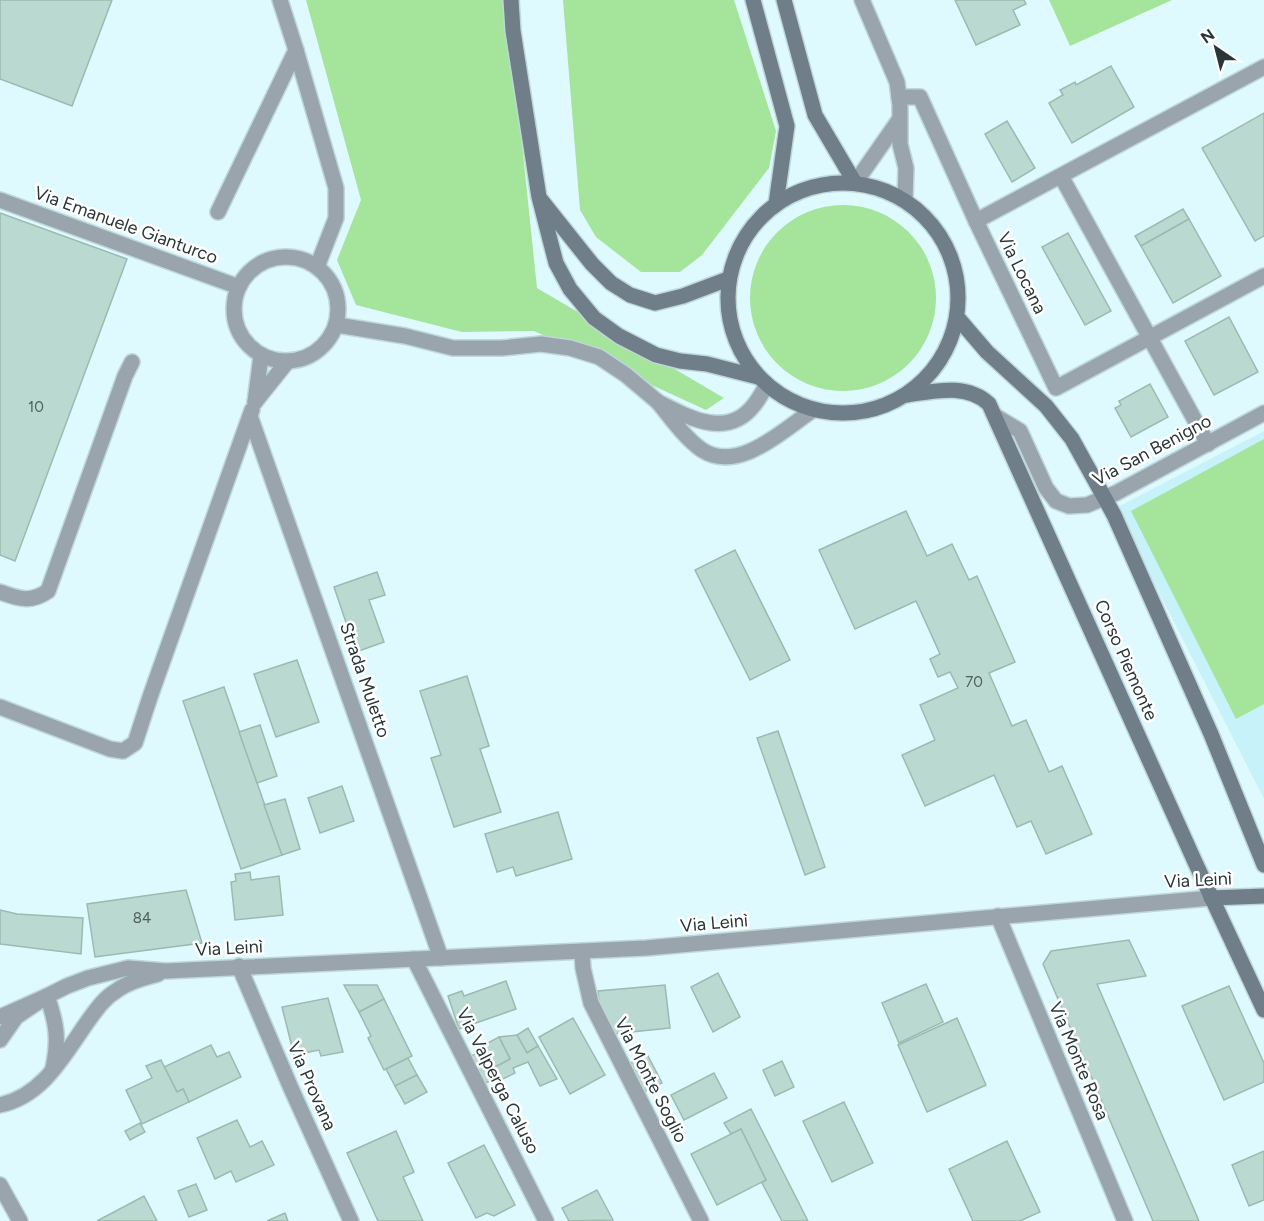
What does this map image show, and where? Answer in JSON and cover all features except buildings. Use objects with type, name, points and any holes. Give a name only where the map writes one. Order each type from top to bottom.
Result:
[{"type":"main road","points":[[511,0],[513,31],[539,197],[556,263],[570,289],[594,318],[619,336],[656,355],[707,364],[762,381]]},
{"type":"main road","points":[[753,0],[787,126],[776,204]]},
{"type":"main road","points":[[784,0],[815,115],[855,183]]},
{"type":"main road","points":[[855,183],[874,186],[905,200],[930,222],[949,250],[958,283],[957,317],[948,347],[931,374],[907,395],[877,409],[845,414],[813,410],[783,398],[762,381],[738,348],[728,314],[729,279],[737,250],[754,224],[776,204],[800,191],[827,184],[855,183]]},
{"type":"main road","points":[[539,197],[592,264],[611,283],[630,295],[654,303],[683,296],[729,279]]},
{"type":"main road","points":[[957,317],[987,352],[1046,406],[1062,424],[1114,515],[1211,734],[1264,866]]},
{"type":"main road","name":"Corso Piemonte","points":[[907,395],[940,390],[969,392],[980,396],[995,416],[1211,898],[1264,1010]]},
{"type":"main road","name":"Via Leinì","points":[[1211,898],[1264,896]]},
{"type":"street","points":[[280,0],[336,188],[336,218],[317,267]]},
{"type":"street","points":[[862,0],[897,82],[900,144],[906,168],[905,200]]},
{"type":"street","points":[[218,212],[296,50]]},
{"type":"street","points":[[976,221],[1264,67]]},
{"type":"street","name":"Via Locana","points":[[899,97],[920,97],[1056,388],[1264,276]]},
{"type":"street","points":[[855,183],[899,120]]},
{"type":"street","points":[[1061,176],[1208,444]]},
{"type":"street","name":"Via Emanuele Gianturco","points":[[0,200],[239,287]]},
{"type":"street","points":[[289,257],[304,260],[317,267],[329,279],[336,293],[339,309],[337,325],[329,340],[318,352],[303,359],[287,362],[274,361],[261,356],[249,346],[237,326],[234,302],[239,287],[248,274],[274,258],[289,257]]},
{"type":"street","points":[[337,325],[405,336],[453,348],[502,348],[541,344],[570,348],[599,357],[626,375],[658,402],[683,432],[703,451],[724,457],[750,452],[781,434],[813,410]]},
{"type":"street","points":[[0,707],[110,749],[123,751],[135,743],[253,409],[261,356]]},
{"type":"street","points":[[0,592],[22,600],[38,598],[48,591],[111,414],[132,362]]},
{"type":"street","points":[[253,409],[287,362]]},
{"type":"street","points":[[658,402],[698,421],[716,424],[734,420],[753,407],[762,381]]},
{"type":"street","name":"Strada Muletto","points":[[253,409],[315,597],[441,958]]},
{"type":"street","name":"Via San Benigno","points":[[995,416],[1020,431],[1046,488],[1056,501],[1069,506],[1088,505],[1104,498],[1264,413]]},
{"type":"street","name":"Via Leinì","points":[[166,971],[646,948],[1211,898]]},
{"type":"street","name":"Via Monte Rosa","points":[[998,916],[1125,1221]]},
{"type":"street","name":"Via Monte Soglio","points":[[582,952],[591,1004],[701,1221]]},
{"type":"street","name":"Via Valperga Caluso","points":[[414,959],[546,1221]]},
{"type":"street","name":"Via Provana","points":[[239,966],[351,1221]]},
{"type":"street","points":[[0,1017],[88,978],[109,972],[128,968],[166,971]]},
{"type":"street","points":[[0,1105],[15,1102],[35,1089],[52,1072],[99,1006],[115,991],[135,981],[166,971]]},
{"type":"street","points":[[0,1040],[16,1017],[47,996]]},
{"type":"street","points":[[47,996],[54,1016],[57,1035],[52,1072]]},
{"type":"street","points":[[0,1185],[20,1221]]},
{"type":"shaded area","points":[[1264,431],[1264,799],[1116,508]]},
{"type":"green space","points":[[306,0],[507,0],[537,288],[724,398],[706,410],[534,331],[462,332],[356,305],[337,260],[361,200]]},
{"type":"green space","points":[[563,0],[734,0],[776,131],[769,168],[702,255],[680,272],[641,272],[596,237],[580,210]]},
{"type":"green space","points":[[1049,0],[1172,0],[1070,46]]},
{"type":"green space","points":[[843,205],[879,212],[895,220],[909,232],[921,246],[929,262],[936,298],[929,334],[921,350],[909,364],[895,376],[879,384],[843,391],[807,384],[791,376],[777,364],[765,350],[757,334],[750,298],[757,262],[765,246],[777,232],[791,220],[807,212]]},
{"type":"green space","points":[[1264,439],[1264,704],[1236,719],[1131,511]]}]
